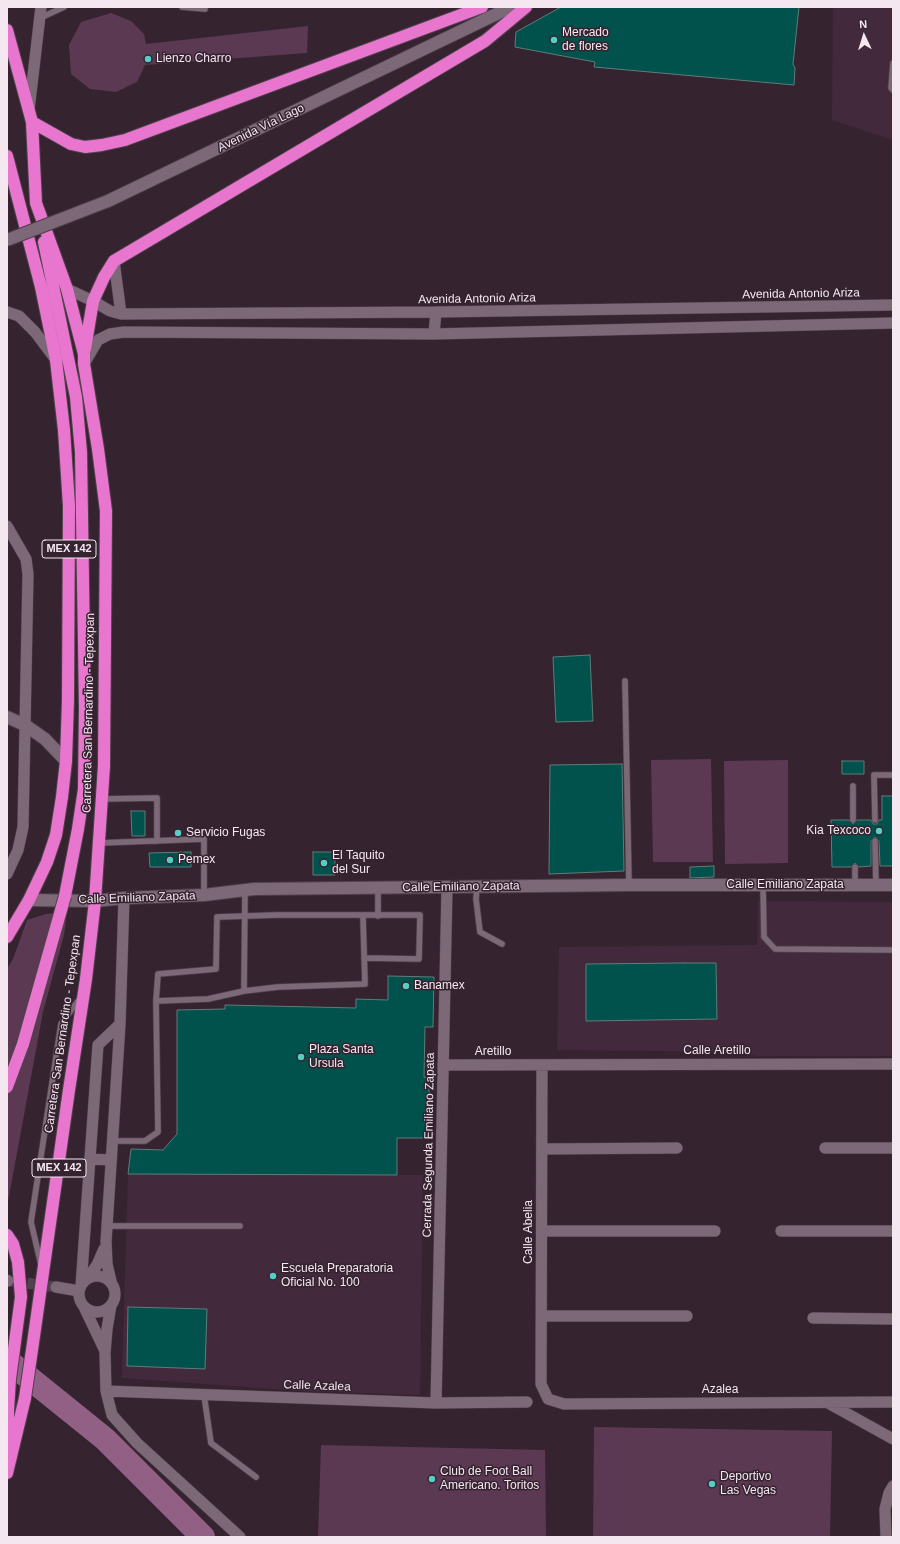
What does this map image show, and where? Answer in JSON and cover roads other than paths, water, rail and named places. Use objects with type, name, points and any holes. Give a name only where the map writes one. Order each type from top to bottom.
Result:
[{"type":"highway","points":[[30,116],[71,144],[85,147],[125,140],[482,7]]},
{"type":"highway","points":[[84,359],[93,301],[104,277],[114,261],[485,41],[526,7]]},
{"type":"highway","name":"Carretera San Bernardino - Tepexpan","points":[[7,30],[30,116],[36,203],[67,289],[84,359],[106,511],[104,766],[95,901],[84,992],[25,1398],[8,1468]]},
{"type":"highway","name":"Carretera San Bernardino - Tepexpan","points":[[7,156],[41,287],[56,360],[64,430],[69,506],[68,700],[66,761],[56,835],[47,862],[29,900],[7,937]]},
{"type":"highway","points":[[7,1087],[23,1044],[65,896],[78,830],[84,789],[85,708],[81,452],[76,397],[36,203]]},
{"type":"highway","points":[[7,1234],[13,1244],[18,1262],[21,1297],[10,1379],[8,1410],[8,1468]]},
{"type":"main road","name":"Avenida Vía Lago","points":[[7,240],[108,201],[511,7]]},
{"type":"main road","points":[[7,717],[25,725],[45,739],[66,761]]},
{"type":"main road","name":"Calle Emiliano Zapata","points":[[29,900],[95,901],[124,898],[204,895],[245,890],[629,885],[893,885]]},
{"type":"street","points":[[30,116],[40,13]]},
{"type":"street","points":[[114,261],[121,314]]},
{"type":"street","name":"Avenida Antonio Ariza","points":[[67,289],[93,301],[110,312],[121,314],[436,312],[893,305]]},
{"type":"street","points":[[7,312],[19,316],[35,332],[56,360]]},
{"type":"street","points":[[434,334],[436,312]]},
{"type":"street","points":[[84,359],[98,340],[110,334],[124,332],[434,334],[893,323]]},
{"type":"street","points":[[7,526],[26,559],[28,574],[23,827],[18,850],[7,874]]},
{"type":"street","name":"Cerrada Segunda Emiliano Zapata","points":[[436,1403],[447,888]]},
{"type":"street","points":[[124,898],[120,1024],[106,1242],[107,1264],[115,1293],[111,1305],[107,1329],[105,1354],[106,1391],[112,1415],[137,1443],[240,1537]]},
{"type":"street","points":[[83,1285],[98,1045],[120,1024]]},
{"type":"street","name":"Calle Aretillo","points":[[542,1065],[893,1064]]},
{"type":"street","name":"Aretillo","points":[[444,1065],[542,1065]]},
{"type":"street","name":"Calle Abelia","points":[[542,1065],[543,1149],[541,1384],[548,1399]]},
{"type":"street","points":[[543,1149],[677,1148]]},
{"type":"street","points":[[825,1148],[893,1148]]},
{"type":"street","points":[[90,1159],[111,1160]]},
{"type":"street","points":[[542,1231],[714,1230]]},
{"type":"street","points":[[781,1231],[893,1231]]},
{"type":"street","points":[[105,1354],[79,1297],[83,1285],[101,1258],[106,1242]]},
{"type":"street","points":[[56,1288],[83,1285],[100,1276],[111,1282]]},
{"type":"street","points":[[84,1307],[95,1312],[101,1311],[111,1305]]},
{"type":"street","points":[[542,1316],[687,1316]]},
{"type":"street","points":[[813,1318],[893,1319]]},
{"type":"street","name":"Calle Azalea","points":[[106,1391],[436,1403],[527,1402]]},
{"type":"street","name":"Azalea","points":[[548,1399],[564,1404],[893,1402]]},
{"type":"street","points":[[827,1403],[893,1439]]},
{"type":"street","points":[[886,1537],[885,1509],[893,1486]]},
{"type":"lane","points":[[40,13],[64,7]]},
{"type":"lane","points":[[182,7],[205,9]]},
{"type":"lane","points":[[893,63],[891,88],[893,90]]},
{"type":"lane","points":[[625,681],[629,885]]},
{"type":"lane","points":[[875,820],[874,775],[893,775]]},
{"type":"lane","points":[[853,786],[853,820]]},
{"type":"lane","points":[[102,800],[157,798],[157,841]]},
{"type":"lane","points":[[99,843],[204,839],[204,895]]},
{"type":"lane","points":[[875,842],[876,885]]},
{"type":"lane","points":[[854,867],[855,886]]},
{"type":"lane","points":[[763,885],[764,937],[775,949],[893,950]]},
{"type":"lane","points":[[477,887],[476,899],[480,932],[502,944]]},
{"type":"lane","points":[[378,888],[378,916]]},
{"type":"lane","points":[[244,991],[246,917],[245,890]]},
{"type":"lane","points":[[112,1141],[145,1142],[158,1132],[156,1001],[158,974],[216,969],[217,917],[420,916],[419,958],[364,958]]},
{"type":"lane","points":[[156,1001],[208,999],[244,991],[291,986],[365,984],[363,917]]},
{"type":"lane","points":[[43,1277],[31,1222],[61,1024],[84,992]]},
{"type":"lane","points":[[107,1226],[240,1226]]},
{"type":"lane","points":[[204,1395],[212,1444],[256,1478]]},
{"type":"waterway","points":[[7,1360],[105,1439],[203,1537]]},
{"type":"tunnel","points":[[11,1281],[56,1287]]},
{"type":"place","name":"Mercado de flores","points":[[554,40]]},
{"type":"place","name":"Lienzo Charro","points":[[148,59]]},
{"type":"place","name":"Kia Texcoco","points":[[879,831]]},
{"type":"place","name":"Servicio Fugas","points":[[178,833]]},
{"type":"place","name":"Pemex","points":[[170,860]]},
{"type":"place","name":"El Taquito del Sur","points":[[324,863]]},
{"type":"place","name":"Banamex","points":[[406,986]]},
{"type":"place","name":"Plaza Santa Ursula","points":[[301,1057]]},
{"type":"place","name":"Escuela Preparatoria Oficial No. 100","points":[[273,1276]]},
{"type":"place","name":"Club de Foot Ball Americano. Toritos","points":[[432,1479]]},
{"type":"place","name":"Deportivo Las Vegas","points":[[712,1484]]}]
